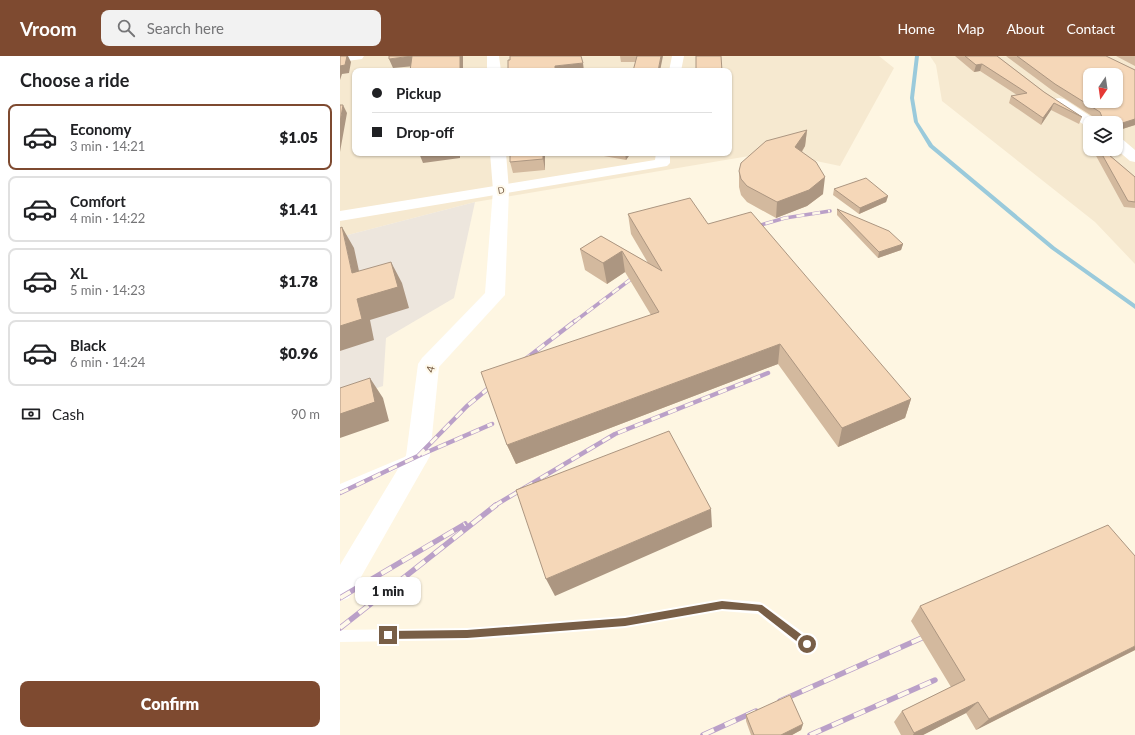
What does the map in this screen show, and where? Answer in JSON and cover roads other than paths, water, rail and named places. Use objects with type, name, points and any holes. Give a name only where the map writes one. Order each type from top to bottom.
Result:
[{"type":"street","points":[[340,58],[358,56]]},
{"type":"street","points":[[493,56],[494,68]]},
{"type":"street","points":[[676,68],[678,56]]},
{"type":"street","points":[[1047,95],[1083,118]]},
{"type":"street","points":[[1123,147],[1135,158]]},
{"type":"street","name":"4","points":[[340,589],[418,456],[429,364],[495,295],[500,190],[498,156]]},
{"type":"street","name":"D","points":[[340,216],[500,190],[662,158]]},
{"type":"lane","points":[[340,489],[418,456]]},
{"type":"lane","points":[[340,636],[467,634],[625,622],[722,605],[760,608],[807,644]]},
{"type":"waterway","points":[[917,56],[912,98],[916,122],[931,146],[1053,248],[1135,307]]},
{"type":"railway","points":[[750,228],[785,218],[830,211]]},
{"type":"railway","points":[[574,322],[639,273]]},
{"type":"railway","points":[[523,361],[575,321]]},
{"type":"railway","points":[[494,506],[615,434],[768,373]]},
{"type":"railway","points":[[418,456],[467,406],[496,382]]},
{"type":"railway","points":[[418,456],[492,424]]},
{"type":"railway","points":[[340,493],[418,456]]},
{"type":"railway","points":[[340,628],[496,505]]},
{"type":"railway","points":[[340,598],[465,524]]},
{"type":"railway","points":[[780,701],[924,637]]},
{"type":"railway","points":[[810,735],[935,680]]},
{"type":"railway","points":[[703,735],[756,711]]}]
